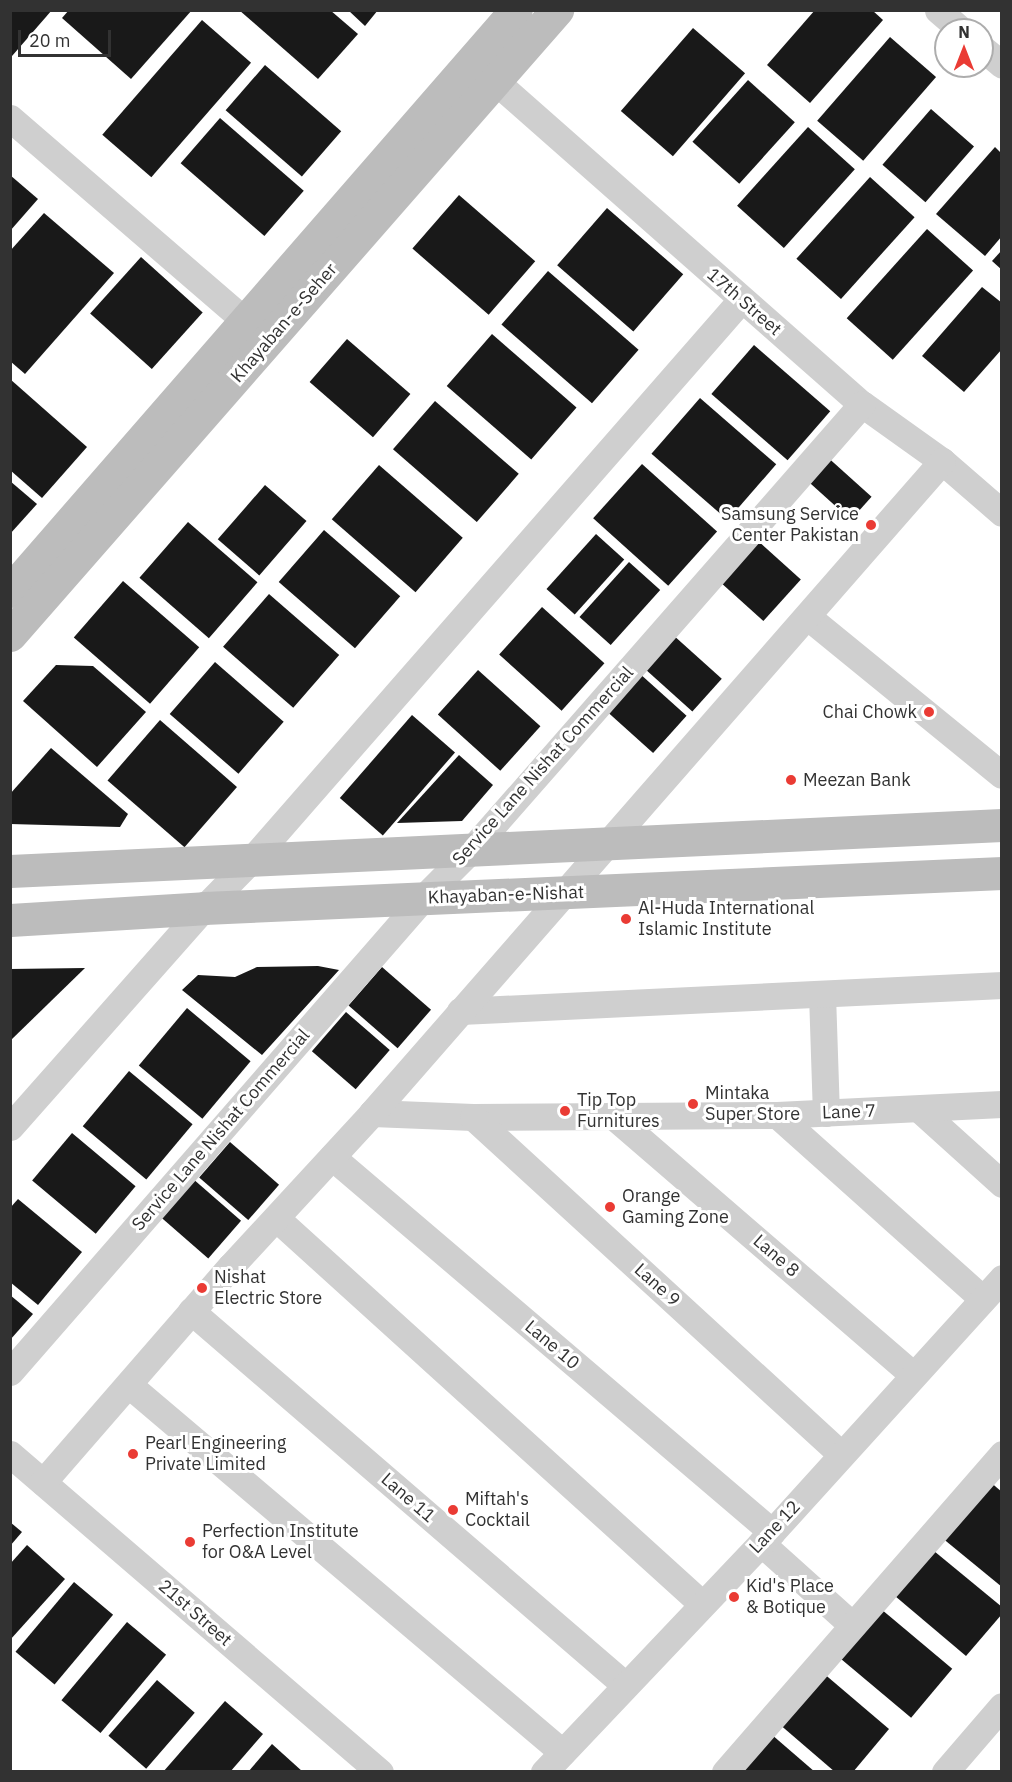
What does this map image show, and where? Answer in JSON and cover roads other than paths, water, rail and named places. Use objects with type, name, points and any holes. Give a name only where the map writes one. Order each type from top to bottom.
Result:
[{"type":"street","name":"Khayaban-e-Seher","points":[[10,635],[516,10]]},
{"type":"street","name":"Khayaban-e-Seher","points":[[10,591],[495,81],[557,10]]},
{"type":"street","name":"17th Street","points":[[495,81],[741,300],[862,404],[942,462],[1002,513]]},
{"type":"street","points":[[10,118],[257,331]]},
{"type":"street","points":[[10,1127],[204,908],[254,857],[741,300]]},
{"type":"street","name":"Service Lane Nishat Commercial","points":[[10,1372],[423,898],[473,848],[862,404]]},
{"type":"street","points":[[43,1482],[191,1311],[372,1113],[562,892],[808,617],[942,462]]},
{"type":"street","points":[[808,617],[1002,775]]},
{"type":"street","points":[[10,870],[254,857],[1002,825]]},
{"type":"street","name":"Khayaban-e-Nishat","points":[[10,920],[204,908],[1002,873]]},
{"type":"street","points":[[460,1011],[1002,985]]},
{"type":"street","points":[[822,994],[826,1113]]},
{"type":"street","name":"Lane 7","points":[[372,1113],[473,1117],[777,1115],[919,1110],[1002,1104]]},
{"type":"street","points":[[919,1110],[1002,1184]]},
{"type":"street","name":"Lane 8","points":[[612,1115],[912,1374]]},
{"type":"street","points":[[777,1115],[983,1299]]},
{"type":"street","name":"Lane 9","points":[[473,1117],[841,1454]]},
{"type":"street","name":"Lane 10","points":[[332,1157],[766,1538],[852,1625]]},
{"type":"street","points":[[276,1218],[701,1603]]},
{"type":"street","name":"Lane 12","points":[[553,1762],[701,1603],[766,1538],[912,1374],[1002,1278]]},
{"type":"street","name":"Lane 11","points":[[191,1311],[625,1685]]},
{"type":"street","points":[[129,1385],[553,1762]]},
{"type":"street","name":"21st Street","points":[[10,1454],[380,1772]]},
{"type":"street","points":[[725,1772],[1002,1454]]},
{"type":"street","points":[[945,1772],[1002,1706]]},
{"type":"place","name":"Samsung Service Center Pakistan","points":[[871,525]]},
{"type":"place","name":"Chai Chowk","points":[[929,712]]},
{"type":"place","name":"Meezan Bank","points":[[791,780]]},
{"type":"place","name":"Al-Huda International Islamic Institute","points":[[626,919]]},
{"type":"place","name":"Mintaka Super Store","points":[[693,1104]]},
{"type":"place","name":"Tip Top Furnitures","points":[[565,1111]]},
{"type":"place","name":"Orange Gaming Zone","points":[[610,1207]]},
{"type":"place","name":"Nishat Electric Store","points":[[202,1288]]},
{"type":"place","name":"Pearl Engineering Private Limited","points":[[133,1454]]},
{"type":"place","name":"Miftah's Cocktail","points":[[453,1510]]},
{"type":"place","name":"Perfection Institute for O&A Level","points":[[190,1542]]},
{"type":"place","name":"Kid's Place & Botique","points":[[734,1597]]}]
